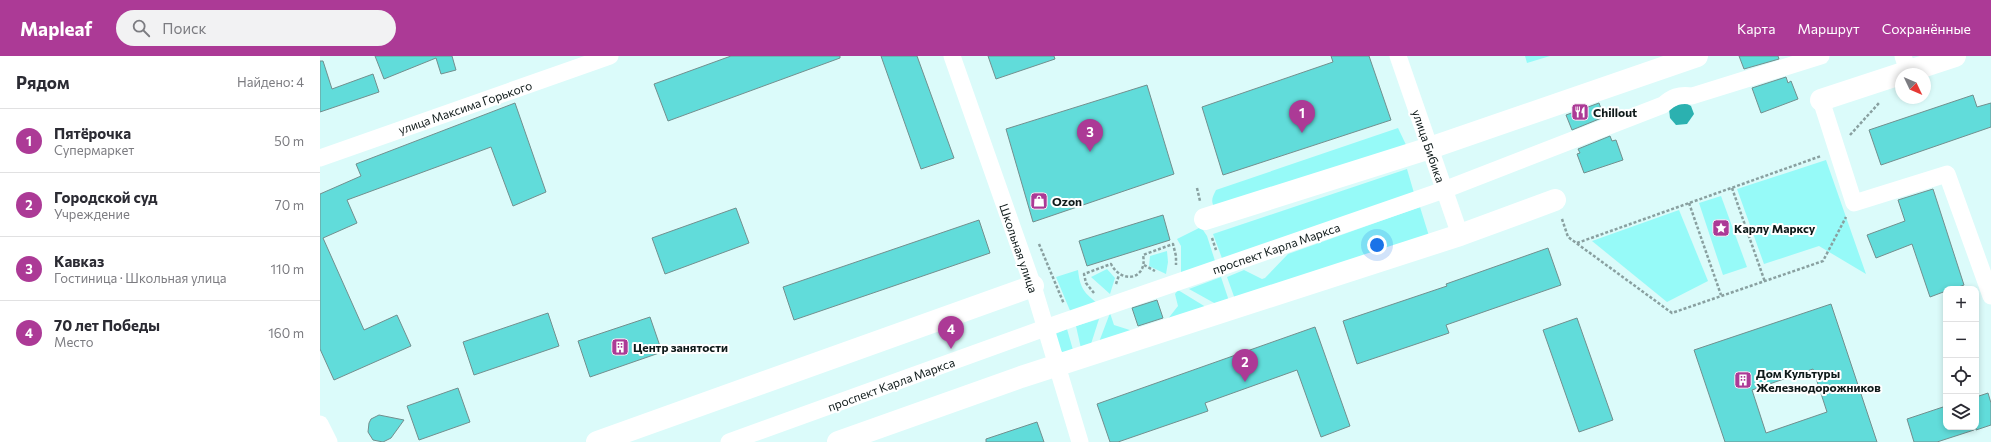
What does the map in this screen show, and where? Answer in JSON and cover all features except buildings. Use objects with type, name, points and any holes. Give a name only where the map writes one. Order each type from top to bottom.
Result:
[{"type":"street","name":"улица Максима Горького","points":[[320,158],[610,56]]},
{"type":"street","name":"Школьная улица","points":[[952,56],[1033,286],[1080,442]]},
{"type":"street","name":"улица Бибика","points":[[1398,56],[1460,235]]},
{"type":"street","points":[[1205,219],[1430,148],[1697,56]]},
{"type":"street","name":"проспект Карла Маркса","points":[[729,442],[1045,328],[1444,190],[1663,105],[1674,97],[1683,94],[1692,96],[1822,56]]},
{"type":"street","points":[[1955,56],[1906,64],[1821,100],[1854,203],[1947,174],[1991,296]]},
{"type":"street","points":[[838,442],[1056,366],[1460,235],[1555,200]]},
{"type":"street","points":[[597,442],[1033,286]]},
{"type":"street","points":[[320,424],[329,442]]},
{"type":"path","points":[[1577,243],[1837,150],[1883,99]]},
{"type":"path","points":[[1197,188],[1205,219],[1222,267]]},
{"type":"path","points":[[1732,188],[1765,282]]},
{"type":"path","points":[[1555,200],[1568,237],[1672,313],[1823,261],[1854,203]]},
{"type":"path","points":[[1689,203],[1721,295]]},
{"type":"path","points":[[1039,244],[1070,320]]},
{"type":"path","points":[[1119,275],[1110,306],[1097,296],[1086,283],[1084,274],[1111,264],[1119,275],[1129,277],[1134,276],[1142,270],[1144,265],[1143,255],[1173,244],[1176,256],[1175,269],[1180,281]]},
{"type":"shaded area","points":[[1525,56],[1550,56],[1527,63]]},
{"type":"shaded area","points":[[1684,102],[1691,106],[1694,114],[1687,124],[1676,125],[1670,118],[1669,109]]},
{"type":"shaded area","points":[[1398,128],[1408,149],[1216,209],[1212,202],[1216,190]]},
{"type":"shaded area","points":[[1826,160],[1866,274],[1819,246],[1764,264],[1737,189]]},
{"type":"shaded area","points":[[1407,169],[1414,193],[1223,261],[1213,234]]},
{"type":"shaded area","points":[[1721,196],[1747,267],[1723,275],[1699,203]]},
{"type":"shaded area","points":[[1420,207],[1429,236],[1236,302],[1227,277],[1244,270],[1262,279],[1265,278],[1288,254]]},
{"type":"shaded area","points":[[1679,210],[1708,281],[1667,302],[1592,241]]},
{"type":"shaded area","points":[[1201,227],[1207,236],[1216,264],[1181,275],[1181,246],[1177,239]]},
{"type":"shaded area","points":[[1167,251],[1168,262],[1166,274],[1149,266],[1150,256]]},
{"type":"shaded area","points":[[1107,269],[1115,278],[1110,294],[1091,277]]},
{"type":"shaded area","points":[[1078,270],[1083,289],[1088,296],[1097,303],[1071,313],[1056,277]]},
{"type":"shaded area","points":[[1221,277],[1231,307],[1225,309],[1189,289]]},
{"type":"shaded area","points":[[1178,290],[1214,312],[1167,320],[1178,306],[1175,294]]},
{"type":"shaded area","points":[[1110,313],[1114,325],[1136,332],[1096,350]]},
{"type":"shaded area","points":[[1099,319],[1090,347],[1082,353],[1076,326]]},
{"type":"shaded area","points":[[1067,329],[1075,357],[1063,353],[1058,347],[1053,335]]},
{"type":"place","name":"Chillout","points":[[1580,112]]},
{"type":"place","name":"Пятёрочка","points":[[1302,133]]},
{"type":"place","name":"Кавказ","points":[[1090,152]]},
{"type":"place","name":"Ozon","points":[[1039,201]]},
{"type":"place","name":"Карлу Марксу","points":[[1721,228]]},
{"type":"place","name":"Центр занятости","points":[[620,347]]},
{"type":"place","name":"70 лет Победы","points":[[951,349]]},
{"type":"place","name":"Дом Культуры Железнодорожников","points":[[1743,380]]},
{"type":"place","name":"Городской суд","points":[[1245,382]]}]
